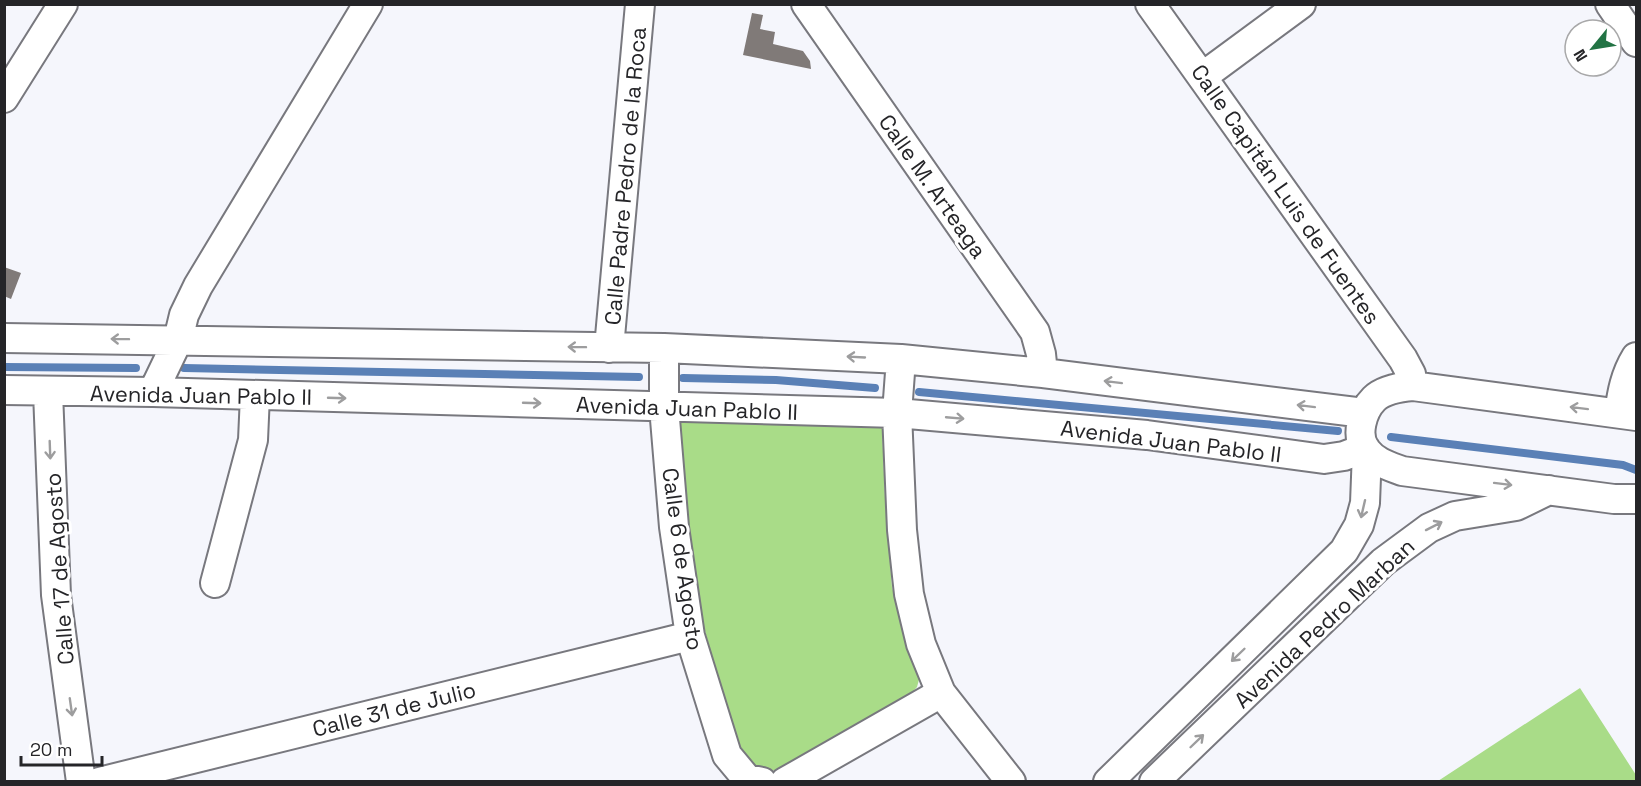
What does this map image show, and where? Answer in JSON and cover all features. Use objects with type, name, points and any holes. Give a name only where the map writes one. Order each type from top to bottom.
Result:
[{"type":"street","points":[[4,98],[63,4]]},
{"type":"street","points":[[153,392],[178,340],[184,315],[198,286],[368,4]]},
{"type":"street","name":"Calle Padre Pedro de la Roca","points":[[609,348],[640,4]]},
{"type":"street","name":"Calle M. Arteaga","points":[[806,4],[1035,332],[1043,373]]},
{"type":"street","name":"Calle Capitán Luis de Fuentes","points":[[1150,4],[1403,359],[1412,374],[1413,386]]},
{"type":"street","points":[[1202,76],[1301,4]]},
{"type":"street","points":[[1610,4],[1636,42]]},
{"type":"street","points":[[4,338],[664,348],[901,359],[1043,373],[1364,413],[1374,398],[1398,387],[1413,386],[1628,414],[1623,385],[1636,357]]},
{"type":"street","name":"Calle 6 de Agosto","points":[[664,348],[664,407],[674,527],[690,636],[727,755],[747,779],[762,782]]},
{"type":"street","points":[[901,359],[897,413],[902,530],[909,594],[921,644],[941,693],[1011,782]]},
{"type":"street","name":"Avenida Juan Pablo II","points":[[4,390],[153,392],[897,413],[1147,435],[1324,459],[1366,450]]},
{"type":"street","name":"Calle 17 de Agosto","points":[[48,392],[56,595],[81,782]]},
{"type":"street","points":[[215,583],[253,440],[255,395]]},
{"type":"street","name":"Avenida Pedro Marban","points":[[1108,782],[1344,551],[1359,525],[1365,503],[1366,450],[1360,428],[1364,413]]},
{"type":"street","points":[[1366,450],[1383,464],[1402,471],[1614,499],[1636,499]]},
{"type":"street","name":"Avenida Pedro Marban","points":[[1154,782],[1383,562],[1406,544],[1429,528],[1455,516],[1516,506],[1549,490]]},
{"type":"street","name":"Calle 31 de Julio","points":[[99,782],[690,636]]},
{"type":"street","points":[[785,782],[941,693]]},
{"type":"green space","points":[[675,420],[882,428],[892,587],[910,652],[920,676],[917,687],[909,696],[787,767],[770,771],[761,770],[748,759],[733,727],[711,654],[699,606],[688,536]]},
{"type":"green space","points":[[1580,688],[1636,775],[1636,781],[1438,781]]},
{"type":"building","points":[[752,13],[763,15],[760,29],[775,32],[773,44],[803,51],[810,61],[811,69],[743,55]]},
{"type":"building","points":[[4,267],[21,273],[11,299],[4,296]]},
{"type":"waterway","points":[[4,367],[136,368]]},
{"type":"waterway","points":[[184,368],[639,377]]},
{"type":"waterway","points":[[683,378],[776,380],[875,388]]},
{"type":"waterway","points":[[919,392],[1338,431]]},
{"type":"waterway","points":[[1391,437],[1623,465],[1636,470]]}]
